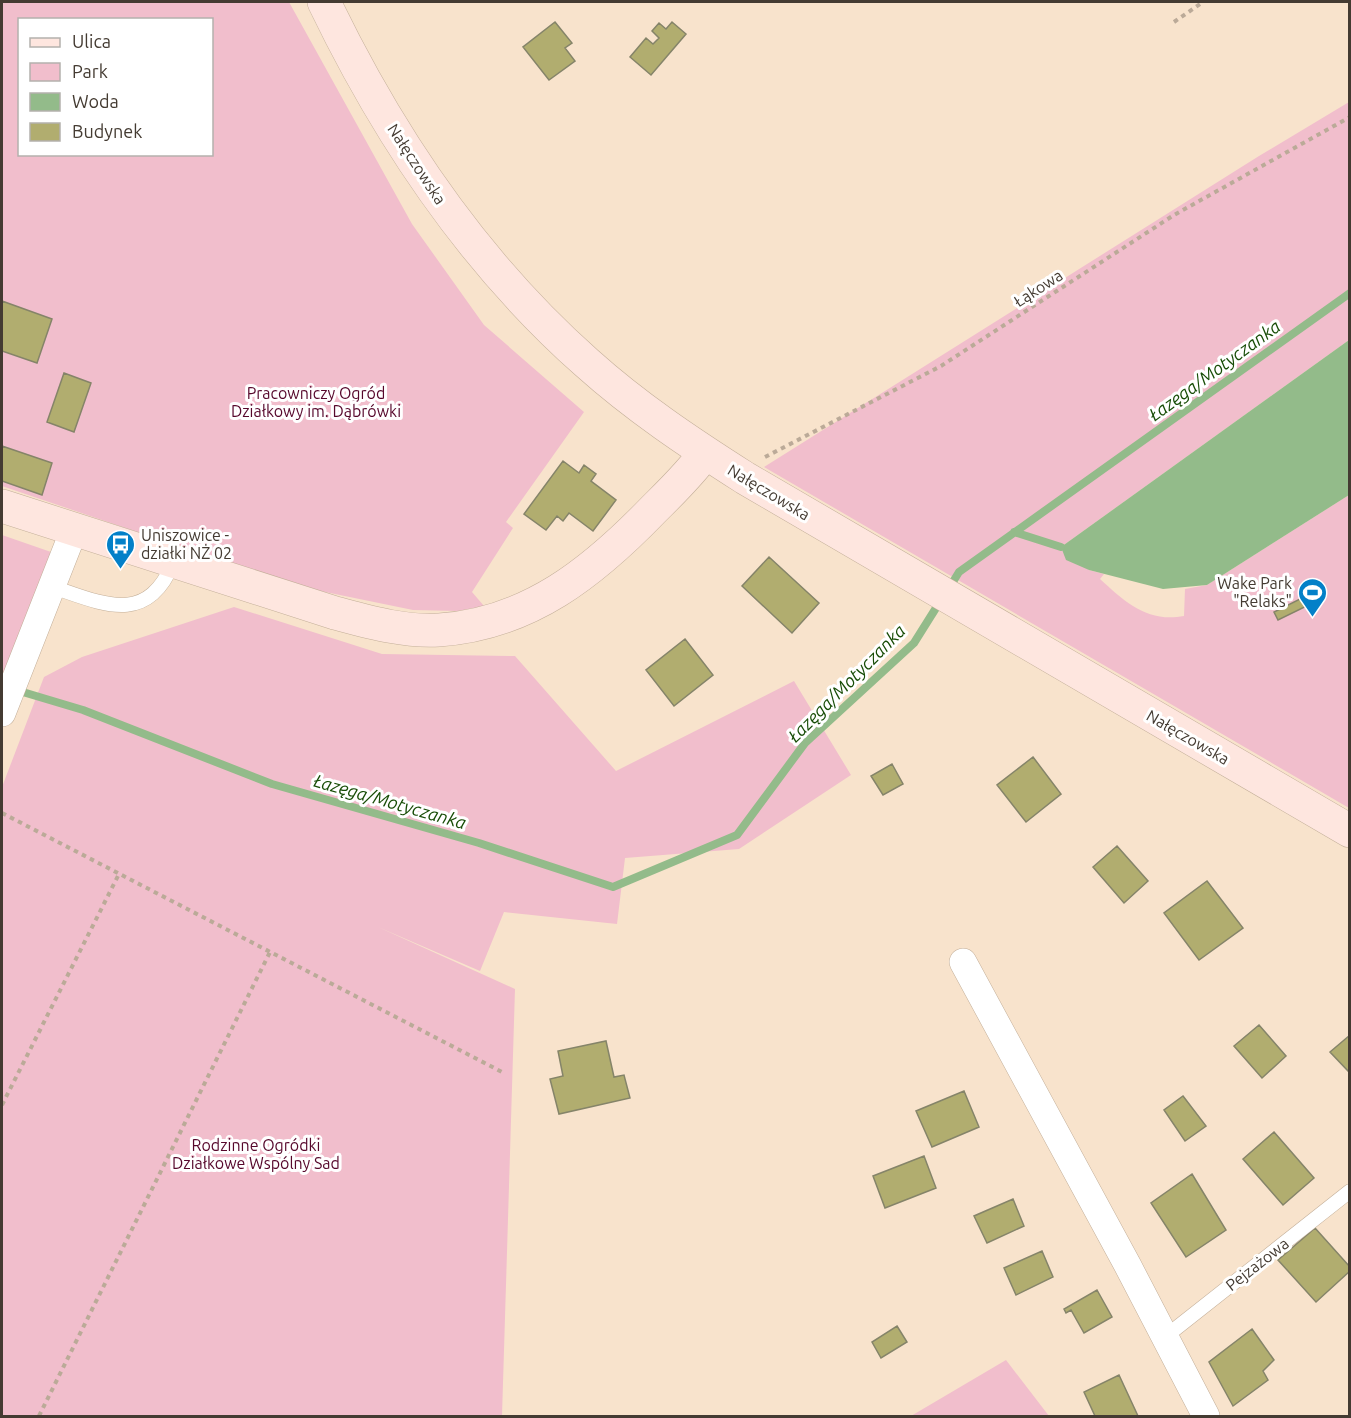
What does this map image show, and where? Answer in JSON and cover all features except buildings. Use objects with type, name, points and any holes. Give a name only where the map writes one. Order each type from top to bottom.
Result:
[{"type":"main road","name":"Nałęczowska","points":[[324,2],[377,102],[450,214],[525,303],[588,365],[640,406],[735,472],[1350,831]]},
{"type":"main road","points":[[2,506],[173,562],[367,621],[407,629],[459,628],[516,612],[580,577],[612,551],[705,453]]},
{"type":"street","points":[[2,713],[74,530]]},
{"type":"street","points":[[963,962],[1206,1416]]},
{"type":"lane","points":[[52,587],[105,605],[134,604],[150,597],[165,583],[173,562]]},
{"type":"lane","name":"Pejzażowa","points":[[1165,1336],[1350,1191]]},
{"type":"path","points":[[1174,22],[1203,2]]},
{"type":"path","name":"Łąkowa","points":[[735,472],[941,366],[1146,232],[1350,117]]},
{"type":"path","points":[[2,813],[502,1071]]},
{"type":"path","points":[[2,1106],[120,874]]},
{"type":"path","points":[[39,1416],[270,952]]},
{"type":"green space","name":"Pracowniczy Ogród Działkowy im. Dąbrówki","points":[[2,2],[289,2],[412,224],[484,325],[584,412],[506,522],[513,528],[472,592],[484,606],[458,611],[413,610],[296,586],[2,486]]},
{"type":"green space","points":[[1349,102],[1349,340],[1061,547],[1089,570],[1104,574],[1100,579],[1138,609],[1159,616],[1184,616],[1185,589],[1207,585],[1349,495],[1349,808],[764,467],[1259,156]]},
{"type":"green space","points":[[2,535],[51,552],[2,687]]},
{"type":"green space","name":"Rodzinne Ogródki Działkowe Wspólny Sad","points":[[234,607],[382,654],[515,656],[616,771],[794,681],[851,775],[739,849],[625,858],[617,924],[504,912],[480,971],[378,927],[515,989],[502,1416],[2,1416],[2,787],[44,677],[82,657]]},
{"type":"green space","points":[[1006,1360],[1049,1416],[911,1416]]},
{"type":"water","points":[[1349,340],[1349,495],[1207,585],[1163,589],[1089,570],[1066,560],[1061,547]]},
{"type":"waterway","name":"Łazęga/Motyczanka","points":[[948,590],[959,572],[1350,293]]},
{"type":"waterway","points":[[1014,532],[1061,547]]},
{"type":"waterway","name":"Łazęga/Motyczanka","points":[[16,690],[83,710],[272,784],[479,843],[613,887],[737,835],[805,743],[914,643],[941,600]]},
{"type":"place","name":"Uniszowice - działki NŻ 02","points":[[120,570]]},
{"type":"place","name":"Wake Park \"Relaks\"","points":[[1313,618]]}]
